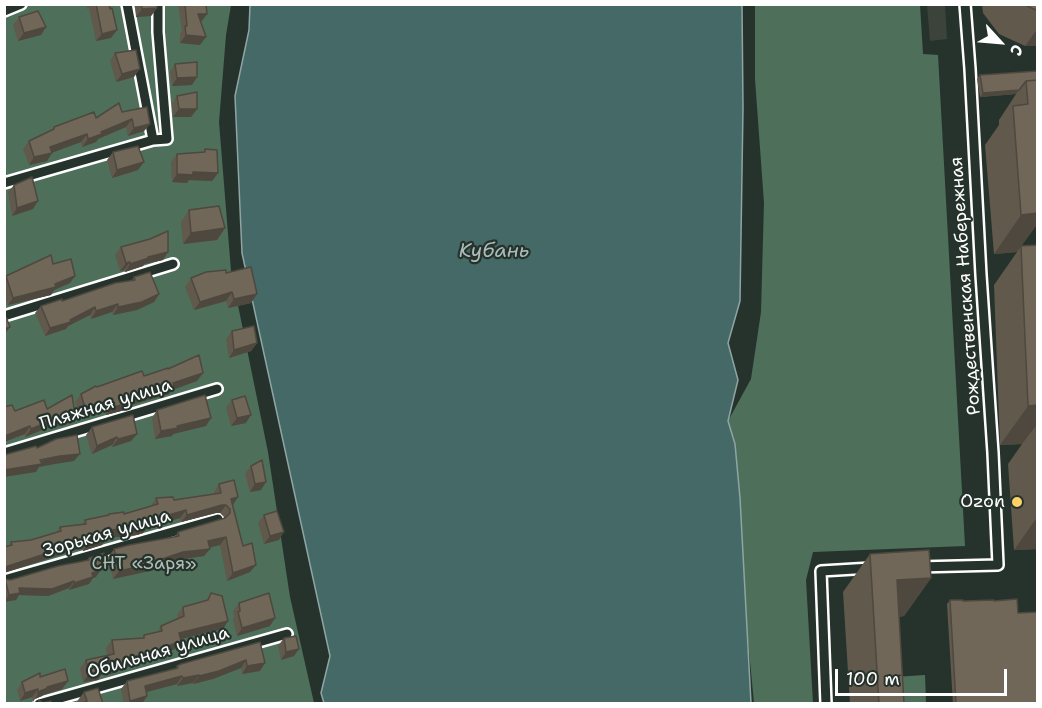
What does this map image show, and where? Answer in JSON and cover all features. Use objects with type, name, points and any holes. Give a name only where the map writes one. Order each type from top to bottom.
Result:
[{"type":"street","points":[[4,11],[21,4]]},
{"type":"street","points":[[127,4],[153,140]]},
{"type":"street","points":[[4,183],[153,140],[167,139],[158,32],[158,4]]},
{"type":"street","name":"Рождественская Набережная","points":[[912,567],[999,566],[965,4]]},
{"type":"street","points":[[4,316],[173,264]]},
{"type":"street","name":"Пляжная улица","points":[[4,453],[217,389]]},
{"type":"street","name":"Зорькая улица","points":[[4,580],[218,519]]},
{"type":"street","points":[[826,704],[822,571],[882,568]]},
{"type":"street","name":"Обильная улица","points":[[39,704],[287,634]]},
{"type":"shaded area","points":[[927,5],[945,5],[947,39],[930,41]]},
{"type":"green space","name":"СНТ «Заря»","points":[[4,5],[231,5],[226,35],[219,122],[231,271],[268,452],[290,597],[314,703],[5,703]]},
{"type":"green space","points":[[755,5],[920,5],[923,54],[938,55],[965,546],[813,552],[806,580],[813,703],[754,703],[745,609],[740,498],[735,444],[728,421],[751,379],[761,312],[764,203],[755,79]]},
{"type":"green space","points":[[925,675],[926,703],[896,703],[894,677]]},
{"type":"water","name":"Кубань","points":[[250,5],[742,5],[740,301],[728,343],[738,380],[728,421],[735,444],[740,498],[751,703],[324,703],[321,693],[330,656],[242,253],[235,96],[249,30]]},
{"type":"building","points":[[96,4],[109,4],[117,30],[102,34]]},
{"type":"building","points":[[141,4],[157,4],[157,8],[142,9]]},
{"type":"building","points":[[185,4],[206,4],[207,14],[198,14],[206,37],[186,35]]},
{"type":"building","points":[[1023,4],[1038,4],[1038,11]]},
{"type":"building","points":[[38,11],[46,27],[24,33],[19,17]]},
{"type":"building","points":[[136,50],[140,69],[122,74],[115,53]]},
{"type":"building","points":[[197,62],[197,77],[177,78],[175,64]]},
{"type":"building","points":[[1038,71],[1038,80],[1026,81],[1019,90],[983,93],[980,75]]},
{"type":"building","points":[[1038,80],[1038,213],[1021,215],[1013,106],[1028,104],[1026,81]]},
{"type":"building","points":[[197,92],[197,109],[179,109],[177,96]]},
{"type":"building","points":[[119,103],[122,112],[147,107],[150,124],[134,128],[132,119],[88,139],[87,134],[50,147],[52,153],[34,157],[29,141],[54,127],[94,112],[96,118]]},
{"type":"building","points":[[138,146],[144,162],[117,170],[113,152]]},
{"type":"building","points":[[205,149],[217,150],[218,173],[177,174],[177,154],[205,152]]},
{"type":"building","points":[[32,177],[38,201],[17,208],[14,185]]},
{"type":"building","points":[[219,206],[225,228],[191,233],[189,210]]},
{"type":"building","points":[[168,231],[168,252],[130,264],[130,262],[126,263],[121,247]]},
{"type":"building","points":[[1038,245],[1038,405],[1028,406],[1021,246]]},
{"type":"building","points":[[51,255],[53,264],[71,259],[75,276],[55,284],[56,287],[13,298],[6,276]]},
{"type":"building","points":[[251,267],[257,294],[234,299],[232,292],[200,302],[191,278],[206,272],[226,270],[226,273]]},
{"type":"building","points":[[150,272],[159,294],[142,302],[118,307],[118,304],[96,311],[95,307],[70,320],[71,322],[50,328],[41,306],[115,283],[135,280],[134,277]]},
{"type":"building","points":[[4,317],[10,327],[4,329]]},
{"type":"building","points":[[254,326],[257,343],[234,350],[232,331]]},
{"type":"building","points":[[199,355],[203,373],[173,383],[174,386],[130,399],[130,402],[111,408],[107,401],[85,408],[81,394],[96,386],[142,371],[144,376],[168,369]]},
{"type":"building","points":[[72,395],[75,415],[60,419],[60,417],[31,429],[30,426],[5,436],[4,407],[12,405],[15,411],[44,400],[47,409]]},
{"type":"building","points":[[205,395],[211,418],[161,431],[157,410]]},
{"type":"building","points":[[245,396],[251,415],[237,418],[232,400]]},
{"type":"building","points":[[133,415],[137,434],[118,439],[117,437],[97,446],[92,427]]},
{"type":"building","points":[[1036,424],[1038,424],[1038,451]]},
{"type":"building","points":[[77,435],[80,454],[40,460],[42,464],[4,470],[4,455],[36,446],[37,448],[56,439]]},
{"type":"building","points":[[262,460],[266,482],[255,484],[251,466]]},
{"type":"building","points":[[234,480],[238,497],[231,499],[243,546],[252,543],[256,565],[233,573],[226,537],[208,541],[210,549],[183,552],[159,560],[160,562],[119,571],[114,549],[179,536],[178,532],[225,518],[230,513],[230,509],[222,505],[187,515],[186,510],[148,521],[149,525],[143,527],[110,530],[109,527],[107,537],[88,543],[88,540],[4,568],[4,547],[12,545],[11,542],[31,540],[61,531],[60,527],[86,524],[85,520],[109,514],[124,512],[124,514],[158,504],[156,498],[173,497],[174,500],[221,493],[219,484]]},
{"type":"building","points":[[277,511],[284,532],[270,536],[264,515]]},
{"type":"building","points":[[929,550],[931,578],[897,580],[904,704],[879,704],[870,554]]},
{"type":"building","points":[[104,553],[101,570],[92,573],[93,577],[52,589],[19,588],[20,593],[9,595],[5,579],[10,580],[89,560],[89,558]]},
{"type":"building","points":[[211,593],[222,596],[228,621],[179,633],[181,641],[148,654],[133,657],[134,659],[116,666],[102,668],[103,672],[89,674],[86,660],[114,654],[112,640],[144,638],[144,635],[162,631],[161,626],[184,616],[183,607],[208,600]]},
{"type":"building","points":[[269,593],[275,618],[242,628],[238,612],[240,611],[239,603]]},
{"type":"building","points":[[1017,599],[1018,613],[1038,612],[1038,704],[956,704],[950,600]]},
{"type":"building","points":[[296,636],[299,649],[286,652],[284,638]]},
{"type":"building","points":[[260,642],[265,663],[247,666],[246,660],[219,671],[199,676],[183,678],[182,676],[145,686],[147,696],[130,701],[127,681],[178,668],[177,666],[181,664]]},
{"type":"building","points":[[65,669],[68,681],[47,687],[38,694],[38,689],[25,693],[22,682],[40,673],[40,677]]},
{"type":"building","points":[[98,688],[103,704],[79,704],[87,701],[84,692]]},
{"type":"building","points":[[39,700],[43,703],[51,701],[52,704],[39,704]]},
{"type":"place","name":"Ozon","points":[[1017,502]]}]
